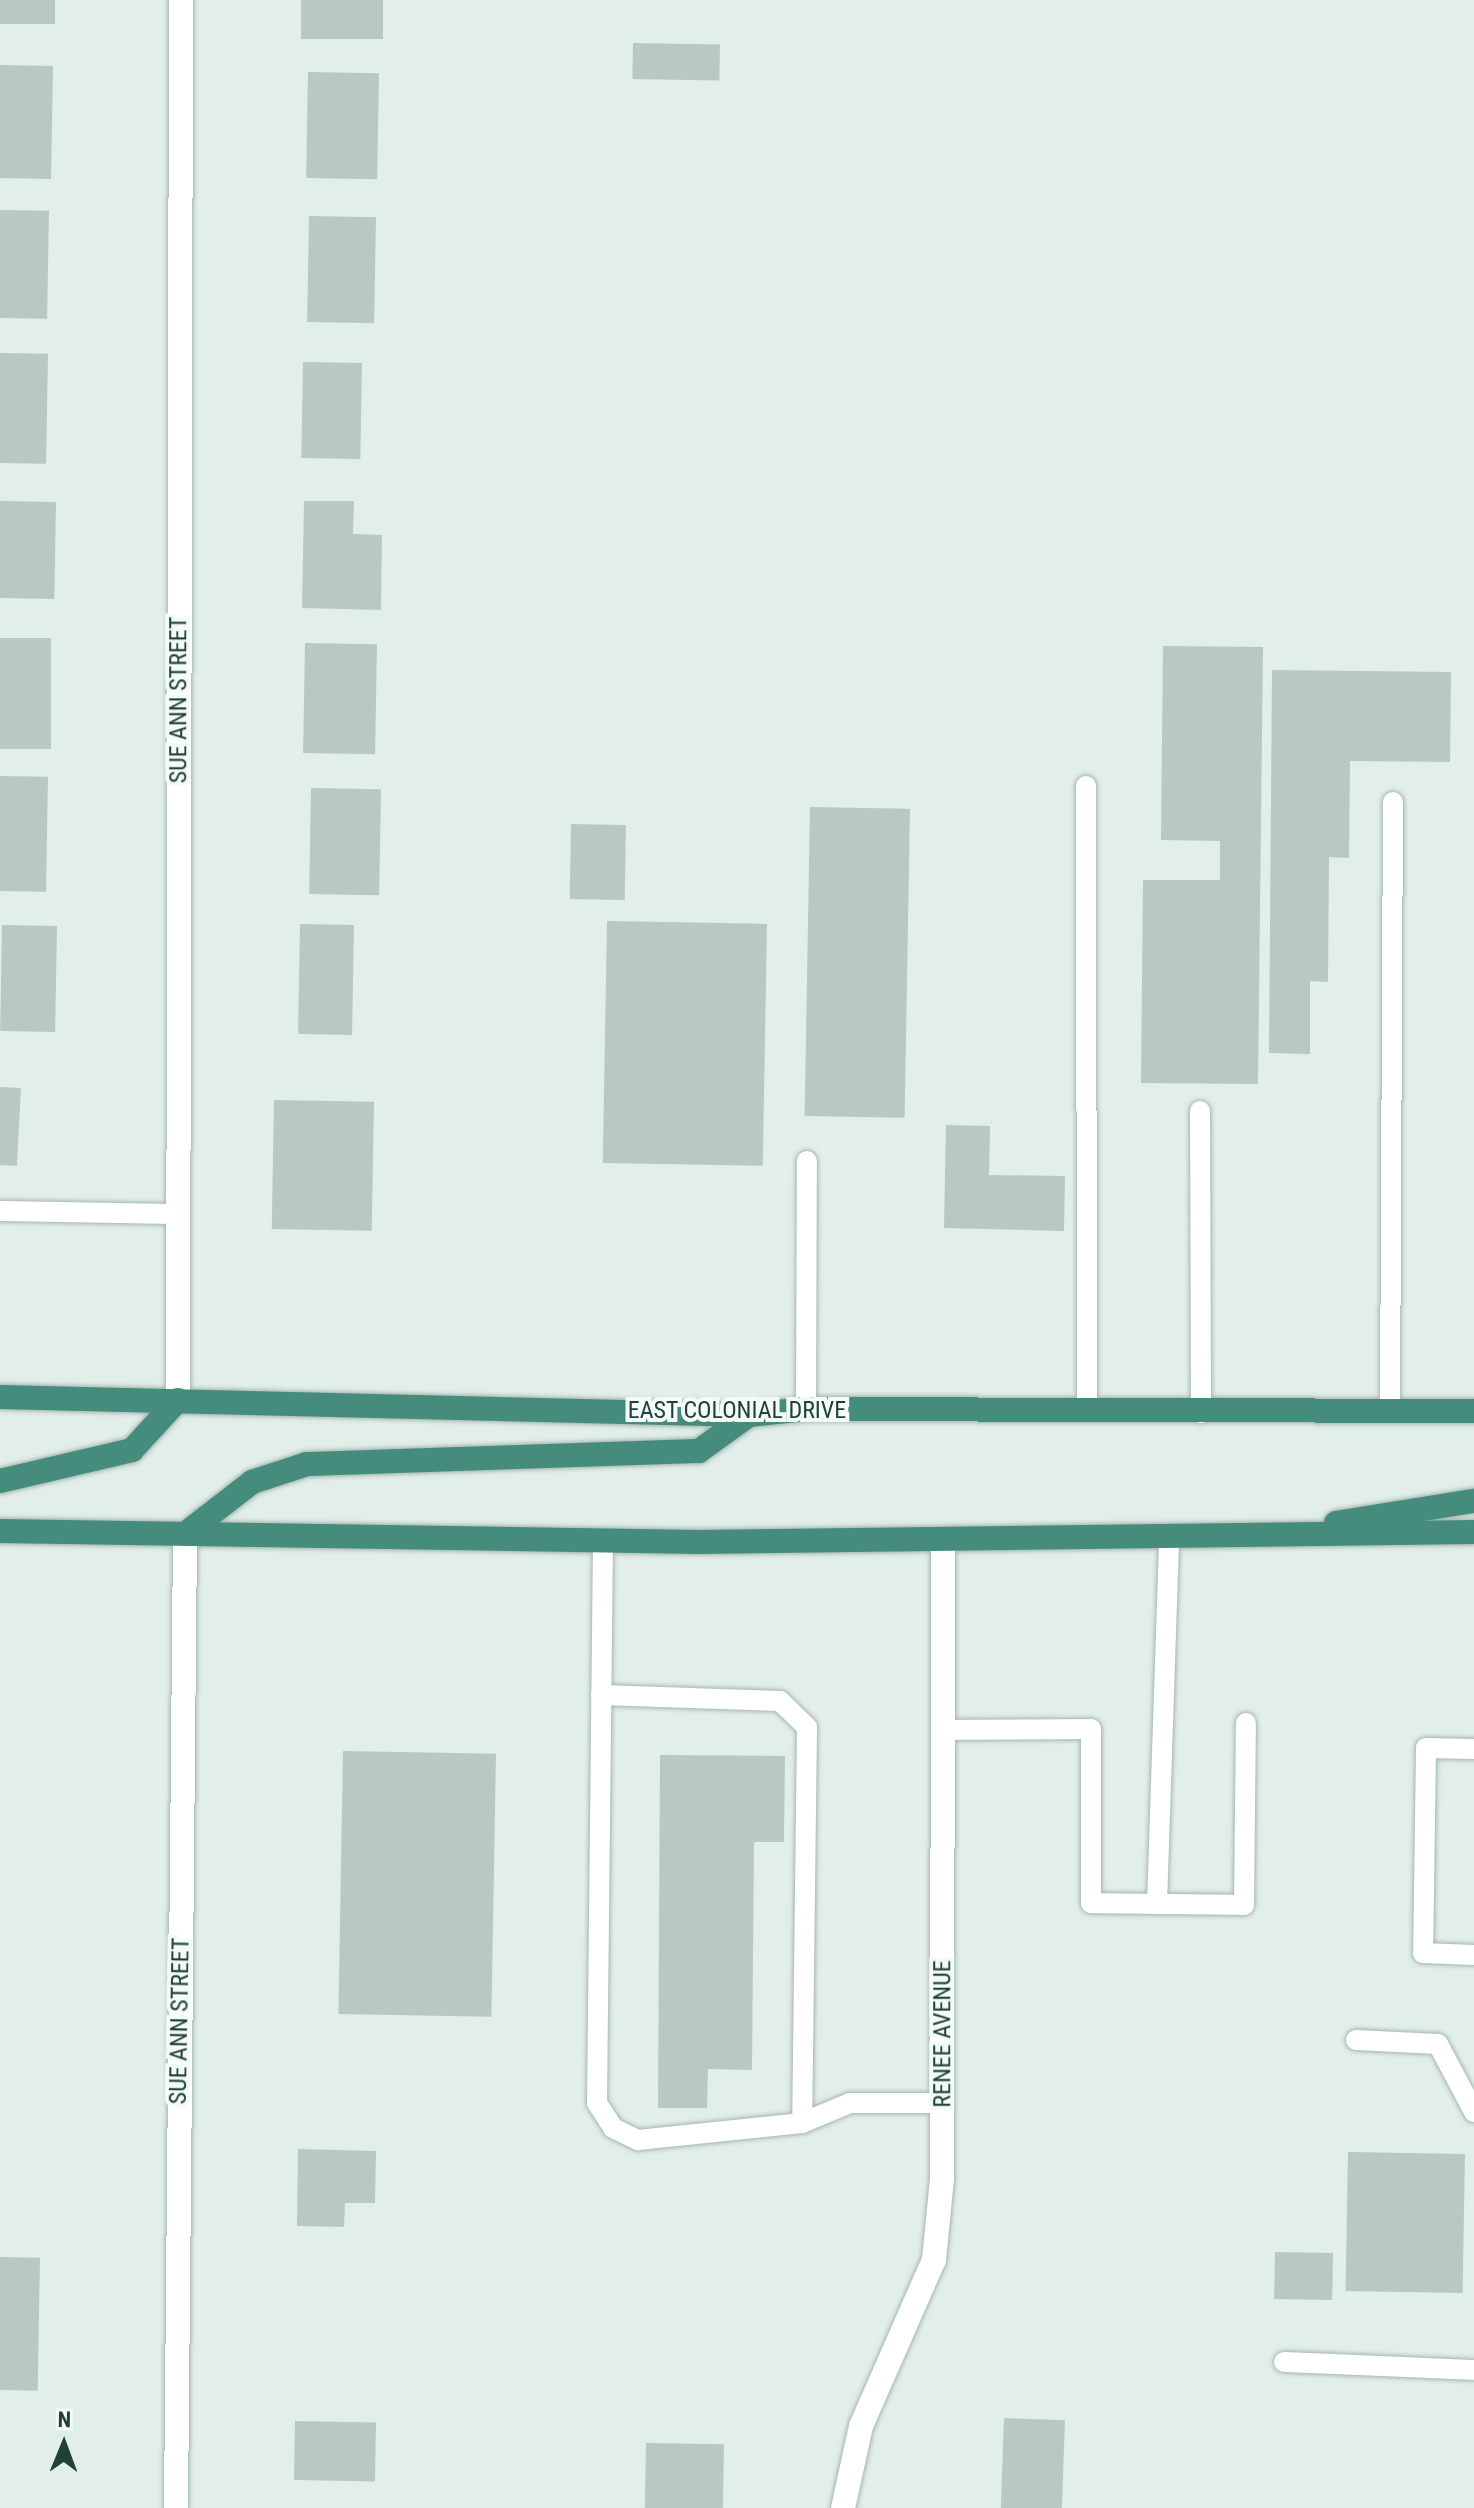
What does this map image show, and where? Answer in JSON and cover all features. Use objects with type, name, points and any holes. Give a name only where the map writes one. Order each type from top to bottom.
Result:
[{"type":"highway","name":"EAST COLONIAL DRIVE","points":[[0,1397],[749,1415],[806,1409],[1201,1413],[1474,1411]]},
{"type":"highway","points":[[0,1481],[132,1450],[178,1400]]},
{"type":"highway","points":[[185,1534],[252,1482],[307,1464],[699,1451],[749,1415]]},
{"type":"highway","points":[[1239,1538],[1474,1501]]},
{"type":"highway","points":[[0,1531],[603,1541],[1169,1539],[1474,1532]]},
{"type":"street","name":"SUE ANN STREET","points":[[178,1400],[181,0]]},
{"type":"street","name":"SUE ANN STREET","points":[[176,2508],[185,1534]]},
{"type":"street","name":"RENEE AVENUE","points":[[843,2508],[861,2426],[934,2260],[942,2103],[943,1541]]},
{"type":"lane","points":[[1086,786],[1087,1411]]},
{"type":"lane","points":[[1390,1412],[1393,802]]},
{"type":"lane","points":[[1200,1111],[1201,1413]]},
{"type":"lane","points":[[806,1409],[807,1161]]},
{"type":"lane","points":[[0,1211],[178,1214]]},
{"type":"lane","points":[[1157,1904],[1169,1539]]},
{"type":"lane","points":[[603,1541],[597,2103],[613,2128],[638,2140],[802,2123],[850,2103],[942,2103]]},
{"type":"lane","points":[[601,1695],[780,1701],[807,1727],[802,2123]]},
{"type":"lane","points":[[943,1730],[1091,1729],[1091,1903],[1244,1905],[1246,1723]]},
{"type":"lane","points":[[1474,1749],[1426,1748],[1423,1953],[1474,1955]]},
{"type":"lane","points":[[1356,2040],[1438,2044],[1474,2112]]},
{"type":"lane","points":[[1284,2362],[1474,2370]]},
{"type":"building","points":[[0,0],[55,0],[55,24],[0,24]]},
{"type":"building","points":[[301,0],[383,0],[383,39],[301,39]]},
{"type":"building","points":[[633,43],[720,45],[719,81],[632,79]]},
{"type":"building","points":[[0,65],[53,66],[51,179],[0,178]]},
{"type":"building","points":[[308,72],[379,73],[377,179],[306,178]]},
{"type":"building","points":[[0,210],[49,211],[47,319],[0,318]]},
{"type":"building","points":[[309,216],[376,217],[374,323],[307,322]]},
{"type":"building","points":[[0,353],[48,354],[46,464],[0,463]]},
{"type":"building","points":[[303,362],[362,363],[360,459],[301,458]]},
{"type":"building","points":[[0,501],[56,502],[54,599],[0,598]]},
{"type":"building","points":[[304,501],[354,501],[353,534],[382,535],[381,610],[302,608]]},
{"type":"building","points":[[0,638],[51,638],[51,749],[0,749]]},
{"type":"building","points":[[305,643],[377,644],[375,754],[303,753]]},
{"type":"building","points":[[1163,646],[1263,647],[1258,1084],[1141,1083],[1143,880],[1220,880],[1220,841],[1161,840]]},
{"type":"building","points":[[1272,670],[1451,672],[1450,762],[1350,761],[1349,858],[1329,857],[1328,982],[1310,981],[1310,1054],[1269,1053]]},
{"type":"building","points":[[0,776],[48,777],[46,892],[0,891]]},
{"type":"building","points":[[311,788],[381,789],[379,895],[309,894]]},
{"type":"building","points":[[810,807],[910,809],[905,1118],[805,1116]]},
{"type":"building","points":[[571,824],[626,825],[625,900],[570,899]]},
{"type":"building","points":[[607,921],[767,924],[763,1166],[603,1163]]},
{"type":"building","points":[[300,924],[354,925],[352,1035],[298,1034]]},
{"type":"building","points":[[2,925],[57,926],[55,1032],[0,1031]]},
{"type":"building","points":[[0,1087],[21,1088],[17,1166],[0,1165]]},
{"type":"building","points":[[274,1100],[374,1102],[372,1231],[272,1229]]},
{"type":"building","points":[[946,1125],[990,1126],[989,1175],[1065,1176],[1064,1231],[944,1228]]},
{"type":"building","points":[[343,1751],[496,1754],[491,2017],[338,2014]]},
{"type":"building","points":[[660,1755],[785,1756],[784,1842],[754,1842],[752,2070],[708,2069],[707,2108],[658,2108]]},
{"type":"building","points":[[298,2149],[376,2151],[375,2203],[345,2203],[344,2227],[297,2226]]},
{"type":"building","points":[[1348,2152],[1465,2154],[1463,2293],[1346,2291]]},
{"type":"building","points":[[1275,2252],[1333,2253],[1332,2300],[1274,2299]]},
{"type":"building","points":[[0,2257],[40,2258],[38,2391],[0,2390]]},
{"type":"building","points":[[1004,2418],[1065,2420],[1062,2508],[1001,2508]]},
{"type":"building","points":[[295,2421],[376,2422],[375,2481],[294,2480]]},
{"type":"building","points":[[646,2443],[724,2444],[723,2508],[645,2508]]}]
